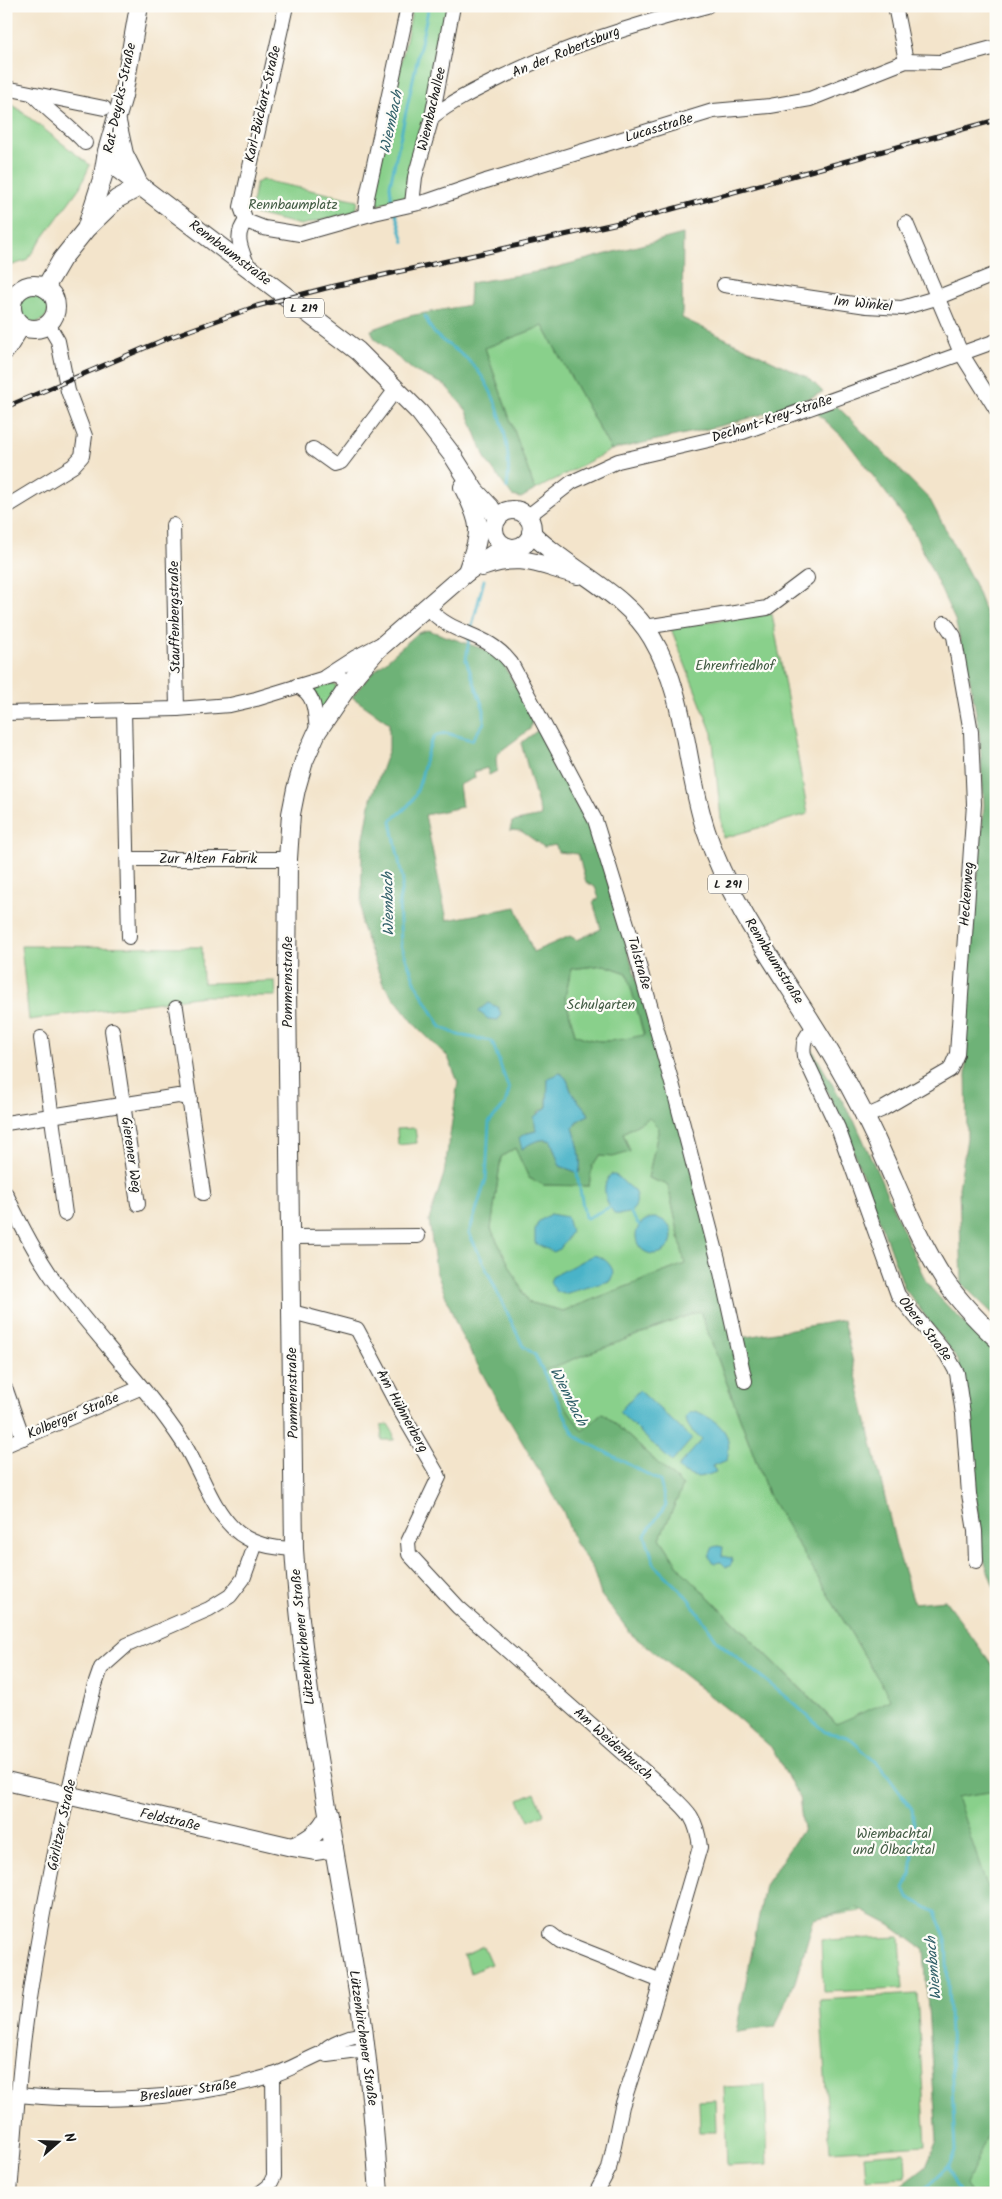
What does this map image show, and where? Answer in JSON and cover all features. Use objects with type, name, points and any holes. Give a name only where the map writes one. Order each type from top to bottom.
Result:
[{"type":"main road","name":"Rat-Deycks-Straße","points":[[86,229],[106,160],[110,113],[123,96],[139,6]]},
{"type":"main road","name":"L 219","points":[[110,113],[124,154],[141,186]]},
{"type":"main road","name":"Rennbaumstraße","points":[[106,160],[337,333],[397,388],[420,413],[454,456],[475,491],[513,529],[616,596],[645,627],[658,648],[672,682],[684,723],[697,799],[715,856],[728,884],[755,932],[815,1027],[865,1117],[921,1241],[946,1282],[991,1333]]},
{"type":"main road","points":[[45,288],[62,259],[86,229],[117,199],[141,186]]},
{"type":"main road","points":[[38,286],[45,288],[50,293],[56,306],[55,312],[48,324],[38,329],[21,326],[13,316],[12,302],[15,296],[25,287],[38,286]]},
{"type":"main road","points":[[6,350],[21,326]]},
{"type":"main road","name":"L 219","points":[[454,456],[455,470],[475,510],[479,525],[478,541],[467,572]]},
{"type":"main road","name":"L 219","points":[[317,732],[349,682],[387,641],[428,608],[467,572],[493,541],[513,529]]},
{"type":"main road","points":[[467,572],[498,562],[522,560],[586,576]]},
{"type":"main road","name":"Pommernstraße","points":[[294,1549],[288,859],[291,814],[296,789],[304,761],[317,732]]},
{"type":"main road","name":"Lützenkirchener Straße","points":[[294,1549],[306,1676],[365,2042],[379,2193]]},
{"type":"main road","name":"Feldstraße","points":[[6,1781],[292,1847],[315,1851],[334,1848]]},
{"type":"main road","points":[[292,1847],[315,1835],[322,1828],[329,1814]]},
{"type":"street","name":"Karl-Bückart-Straße","points":[[246,221],[242,215],[241,201],[286,6]]},
{"type":"street","points":[[370,214],[367,197],[408,6]]},
{"type":"street","name":"Wiembachallee","points":[[408,205],[432,117],[453,6]]},
{"type":"street","name":"An der Robertsburg","points":[[432,117],[448,105],[486,85],[575,45],[649,21],[707,6]]},
{"type":"street","points":[[895,6],[906,60]]},
{"type":"street","name":"Lucasstraße","points":[[408,205],[428,201],[494,178],[713,111],[770,106],[810,99],[906,60],[940,62],[996,47]]},
{"type":"street","points":[[6,88],[68,100],[110,113]]},
{"type":"street","points":[[33,94],[41,104],[58,117],[84,144]]},
{"type":"street","points":[[58,117],[68,112],[68,100]]},
{"type":"street","points":[[248,267],[238,239],[240,228],[246,221],[264,228],[300,234],[408,205]]},
{"type":"street","points":[[906,223],[961,353],[996,409]]},
{"type":"street","name":"Im Winkel","points":[[724,285],[867,306],[902,308],[938,298],[996,274]]},
{"type":"street","points":[[6,507],[73,466],[82,456],[84,436],[68,391],[58,341],[48,324]]},
{"type":"street","name":"Dechant-Krey-Straße","points":[[513,529],[572,482],[618,461],[743,432],[996,341]]},
{"type":"street","points":[[313,449],[334,464],[341,462],[397,388]]},
{"type":"street","name":"Stauffenbergstraße","points":[[173,526],[177,708]]},
{"type":"street","points":[[645,627],[767,608],[807,578]]},
{"type":"street","name":"Talstraße","points":[[428,608],[446,624],[496,646],[511,663],[595,820],[631,937],[673,1087],[718,1259],[745,1381]]},
{"type":"street","name":"Heckenweg","points":[[865,1117],[881,1110],[950,1070],[957,1054],[974,804],[971,732],[954,636],[946,623]]},
{"type":"street","points":[[324,677],[387,641]]},
{"type":"street","points":[[6,713],[230,705],[324,677],[336,675],[349,682]]},
{"type":"street","points":[[296,686],[304,689],[311,698],[317,732]]},
{"type":"street","points":[[124,710],[129,938]]},
{"type":"street","name":"Zur Alten Fabrik","points":[[128,859],[288,859]]},
{"type":"street","points":[[176,1008],[203,1193]]},
{"type":"street","name":"Obere Straße","points":[[815,1027],[806,1034],[803,1045],[804,1056],[838,1128],[898,1295],[948,1356],[957,1373],[963,1414],[969,1494],[975,1531],[976,1561]]},
{"type":"street","name":"Gierener Weg","points":[[112,1030],[138,1204]]},
{"type":"street","points":[[41,1038],[65,1214]]},
{"type":"street","name":"Gierener Weg","points":[[6,1123],[178,1096],[190,1098]]},
{"type":"street","name":"Lützenkirchener Straße","points":[[6,1194],[34,1249],[54,1280],[183,1444],[228,1522],[241,1535],[256,1543],[276,1548],[294,1549]]},
{"type":"street","points":[[292,1237],[418,1236]]},
{"type":"street","name":"Am Hühnerberg","points":[[292,1312],[357,1329],[400,1410],[439,1477],[408,1542],[409,1554]]},
{"type":"street","name":"Kolberger Straße","points":[[6,1445],[140,1388]]},
{"type":"street","points":[[6,1390],[23,1438]]},
{"type":"street","name":"Görlitzer Straße","points":[[10,2193],[12,2109],[18,2094],[40,1930],[68,1796],[94,1688],[101,1668],[127,1645],[209,1609],[230,1596],[243,1579],[256,1543]]},
{"type":"street","name":"Am Weidenbusch","points":[[409,1554],[458,1607],[691,1815],[698,1828],[700,1847],[622,2106],[609,2169],[596,2193]]},
{"type":"street","points":[[551,1934],[560,1941],[661,1981]]},
{"type":"street","name":"Breslauer Straße","points":[[18,2094],[65,2099],[160,2097],[232,2086],[273,2075],[322,2053],[326,2048],[354,2035],[365,2042]]},
{"type":"street","points":[[260,2193],[269,2186],[274,2176],[273,2075]]},
{"type":"green space","points":[[413,6],[449,6],[408,196],[378,205],[373,199]]},
{"type":"green space","points":[[13,105],[90,165],[80,187],[26,261],[6,267],[6,115]]},
{"type":"green space","name":"Rennbaumplatz","points":[[262,180],[358,200],[356,212],[301,225],[255,214],[251,208],[256,183]]},
{"type":"green space","points":[[683,234],[682,318],[809,378],[823,392],[745,419],[692,433],[611,450],[543,326],[485,348],[535,490],[521,498],[512,496],[486,460],[467,411],[445,385],[414,371],[375,339],[371,330],[409,316],[469,305],[470,283],[542,271]]},
{"type":"green space","points":[[33,291],[45,295],[49,307],[45,319],[33,323],[21,319],[17,307],[21,295]]},
{"type":"green space","points":[[543,326],[611,450],[535,490],[485,348]]},
{"type":"green space","points":[[837,406],[930,500],[974,583],[996,640],[996,1317],[962,1284],[959,1188],[967,1138],[966,1064],[963,1041],[984,805],[979,729],[970,680],[955,620],[911,526],[845,439],[817,413]]},
{"type":"green space","name":"Ehrenfriedhof","points":[[772,614],[808,814],[723,838],[712,733],[670,626]]},
{"type":"green space","name":"Wiembachtal und Ölbachtal","points":[[428,630],[489,651],[502,661],[533,718],[530,729],[498,753],[496,758],[497,771],[489,775],[487,768],[474,772],[475,778],[459,785],[462,807],[425,815],[447,920],[516,907],[533,952],[570,936],[577,940],[601,929],[593,902],[599,898],[595,887],[586,882],[578,854],[558,852],[556,845],[544,847],[521,831],[510,830],[512,822],[541,816],[521,743],[538,730],[590,820],[741,1338],[843,1320],[897,1549],[914,1603],[945,1600],[996,1670],[996,1791],[957,1797],[991,1898],[995,1988],[995,2097],[988,2134],[966,2184],[971,2193],[884,2193],[896,2190],[926,2167],[937,2140],[924,1950],[890,1925],[857,1908],[814,1919],[795,1982],[775,2027],[736,2032],[765,1885],[803,1829],[799,1797],[771,1747],[727,1709],[632,1635],[601,1595],[593,1569],[575,1543],[563,1511],[460,1333],[436,1271],[429,1220],[444,1174],[458,1082],[448,1057],[418,1028],[383,984],[361,924],[362,849],[371,799],[389,749],[389,723],[352,697],[369,676],[418,633]],"holes":[[[604,965],[627,973],[644,1035],[601,1041],[584,1038],[575,1034],[565,997],[571,969]],[[560,1073],[567,1081],[574,1096],[589,1115],[580,1119],[573,1128],[580,1157],[579,1173],[560,1166],[551,1141],[536,1141],[522,1149],[524,1134],[536,1131],[538,1112],[547,1107],[548,1078]],[[649,1118],[659,1128],[648,1178],[668,1185],[685,1264],[563,1311],[528,1302],[491,1229],[501,1157],[515,1148],[529,1178],[544,1185],[589,1186],[592,1166],[599,1156],[613,1157],[630,1152],[623,1133]],[[700,1311],[769,1496],[891,1700],[836,1724],[682,1571],[660,1538],[683,1486],[603,1413],[582,1431],[543,1371]]]},
{"type":"green space","points":[[332,683],[336,685],[336,690],[321,711],[314,690]]},
{"type":"green space","points":[[21,946],[202,947],[203,983],[275,981],[276,996],[203,996],[29,1020]]},
{"type":"green space","name":"Schulgarten","points":[[604,965],[627,973],[644,1036],[601,1041],[584,1038],[575,1034],[565,997],[571,969]]},
{"type":"green space","points":[[808,1043],[856,1124],[926,1282],[996,1353],[996,1593],[982,1554],[965,1396],[958,1360],[905,1289],[844,1126],[820,1077]]},
{"type":"green space","points":[[649,1118],[659,1128],[648,1178],[668,1185],[685,1264],[563,1311],[528,1302],[491,1229],[501,1157],[515,1148],[529,1178],[544,1185],[589,1186],[592,1166],[599,1156],[613,1156],[630,1151],[623,1133]]},
{"type":"green space","points":[[415,1128],[417,1143],[398,1145],[397,1129]]},
{"type":"green space","name":"Wiembachtal und Ölbachtal","points":[[700,1311],[769,1496],[891,1700],[861,1714],[996,1774],[996,2193],[904,2193],[931,2165],[940,2143],[929,1954],[874,1909],[802,1920],[834,1721],[682,1571],[660,1538],[683,1486],[603,1413],[582,1431],[542,1371]]},
{"type":"green space","points":[[388,1424],[393,1432],[394,1440],[382,1440],[381,1425]]},
{"type":"green space","points":[[535,1793],[544,1814],[529,1821],[519,1800]]},
{"type":"green space","points":[[900,1937],[903,1989],[823,1992],[821,1940]]},
{"type":"green space","points":[[483,1946],[491,1964],[471,1973],[463,1955]]},
{"type":"green space","points":[[917,1994],[926,2145],[830,2151],[820,2000]]},
{"type":"green space","points":[[765,2085],[768,2164],[727,2166],[724,2087]]},
{"type":"green space","points":[[715,2100],[716,2132],[700,2132],[699,2101]]},
{"type":"green space","points":[[905,2152],[906,2177],[866,2179],[864,2155]]},
{"type":"water","points":[[488,1003],[498,1007],[501,1014],[498,1020],[488,1019],[478,1011]]},
{"type":"water","points":[[560,1073],[566,1078],[574,1096],[589,1115],[580,1119],[573,1128],[580,1157],[579,1173],[560,1166],[551,1141],[539,1140],[522,1149],[519,1138],[524,1134],[536,1131],[534,1117],[547,1107],[548,1078]]},
{"type":"water","points":[[611,1174],[617,1176],[634,1190],[636,1206],[630,1212],[615,1214],[606,1199],[606,1184]]},
{"type":"water","points":[[550,1214],[567,1217],[571,1232],[560,1249],[553,1252],[535,1243],[535,1230],[538,1222]]},
{"type":"water","points":[[654,1218],[666,1224],[672,1236],[666,1248],[654,1254],[642,1248],[636,1236],[642,1224]]},
{"type":"water","points":[[593,1255],[603,1259],[611,1266],[614,1273],[610,1281],[564,1294],[556,1291],[550,1282],[552,1277]]},
{"type":"water","points":[[639,1390],[692,1439],[672,1462],[619,1412]]},
{"type":"water","points":[[696,1411],[712,1419],[723,1429],[729,1450],[727,1460],[713,1466],[716,1472],[700,1477],[692,1476],[677,1468],[702,1440],[691,1430],[686,1421],[689,1413]]},
{"type":"water","points":[[713,1547],[723,1547],[722,1556],[731,1558],[730,1566],[726,1567],[721,1562],[715,1563],[711,1561],[709,1556]]},
{"type":"waterway","name":"Wiembach","points":[[392,205],[390,185],[429,6]]},
{"type":"waterway","name":"Wiembach","points":[[395,211],[404,242]]},
{"type":"waterway","name":"Wiembach","points":[[425,316],[433,332],[467,359],[478,371],[495,401],[501,419],[508,454],[507,488]]},
{"type":"waterway","name":"Wiembach","points":[[471,630],[484,580]]},
{"type":"waterway","name":"Wiembach","points":[[469,639],[466,660],[484,710],[484,723],[472,740],[446,733],[435,736],[428,751],[420,783],[413,799],[391,821],[403,881],[399,902],[401,945],[416,984],[441,1027],[458,1035],[492,1041],[509,1090],[505,1105],[489,1122],[486,1179],[469,1233],[523,1346],[535,1355],[575,1436],[660,1481],[666,1505],[645,1535],[655,1566],[688,1598],[718,1642],[790,1700],[825,1732],[848,1737],[883,1769],[912,1809],[915,1834],[911,1874],[904,1888],[908,1897],[935,1912],[946,1939],[955,2152],[949,2165],[921,2193]]},
{"type":"waterway","points":[[577,1172],[579,1187]]},
{"type":"waterway","points":[[580,1190],[585,1217],[587,1218],[612,1206]]},
{"type":"waterway","points":[[629,1211],[639,1225]]},
{"type":"waterway","points":[[949,2166],[953,2180],[960,2193]]},
{"type":"railway","points":[[6,407],[168,338],[257,306],[334,286],[632,220],[996,120]]}]
